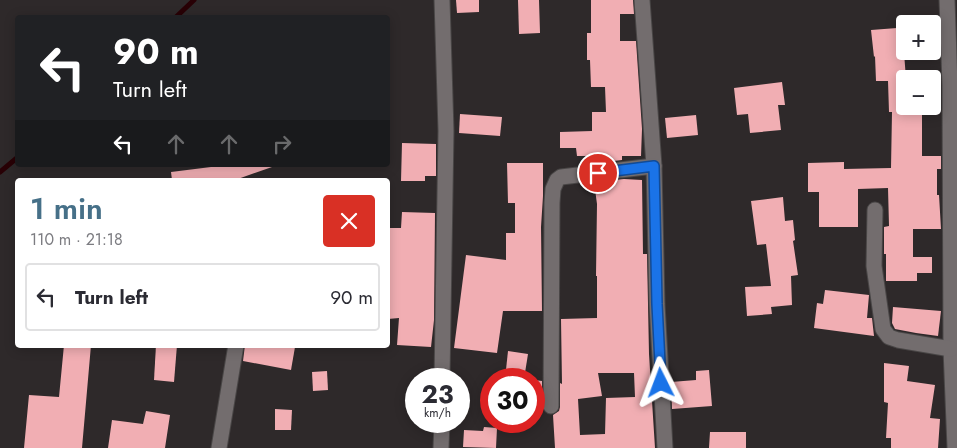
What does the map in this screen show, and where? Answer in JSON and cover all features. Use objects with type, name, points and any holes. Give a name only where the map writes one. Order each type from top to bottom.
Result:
[{"type":"street","points":[[442,0],[446,131],[442,368]]},
{"type":"street","points":[[642,0],[654,166],[657,304],[665,448]]},
{"type":"street","points":[[947,0],[954,206],[951,349],[955,448]]},
{"type":"street","points":[[551,406],[552,203],[555,184],[561,177],[654,166]]},
{"type":"street","points":[[875,210],[874,266],[884,329],[889,336],[898,340],[951,349]]},
{"type":"street","points":[[219,448],[236,348]]},
{"type":"street","points":[[441,448],[442,433]]},
{"type":"building","points":[[456,0],[479,0],[479,12],[457,13]]},
{"type":"building","points":[[518,0],[539,0],[540,33],[519,34]]},
{"type":"building","points":[[591,0],[633,0],[634,14],[620,14],[620,41],[636,41],[642,129],[641,156],[622,156],[622,160],[597,163],[596,156],[577,156],[576,148],[560,148],[560,132],[592,131],[592,112],[606,112],[605,87],[591,87],[590,60],[587,60],[587,33],[591,33]]},
{"type":"building","points":[[896,28],[896,60],[905,60],[905,70],[896,70],[896,115],[922,115],[922,156],[941,156],[941,169],[937,169],[937,195],[939,195],[941,229],[913,229],[913,257],[932,257],[932,273],[917,273],[917,281],[886,281],[884,227],[889,226],[888,188],[858,189],[858,227],[819,227],[819,192],[808,192],[808,163],[844,162],[844,169],[891,168],[892,112],[889,112],[888,81],[876,81],[871,30]]},
{"type":"building","points":[[782,82],[785,105],[778,105],[781,130],[750,133],[748,114],[737,115],[734,88]]},
{"type":"building","points":[[460,114],[502,117],[500,136],[459,133]]},
{"type":"building","points":[[696,115],[698,135],[667,138],[665,118]]},
{"type":"building","points":[[402,143],[436,144],[436,176],[425,176],[425,181],[401,181]]},
{"type":"building","points":[[507,163],[543,163],[541,227],[542,311],[503,311],[497,353],[454,348],[466,255],[506,260],[506,233],[515,233],[515,203],[508,203]]},
{"type":"building","points":[[211,167],[272,167],[241,178],[172,178],[171,172]]},
{"type":"building","points":[[624,179],[642,180],[643,254],[647,254],[649,354],[655,448],[555,448],[553,415],[559,411],[560,383],[562,384],[561,319],[597,318],[597,204],[594,182]],"holes":[[[598,373],[634,373],[635,397],[606,398],[605,434],[580,435],[578,399],[602,396]]]},
{"type":"building","points":[[783,197],[785,221],[793,220],[795,240],[793,241],[798,275],[791,276],[792,305],[771,307],[772,314],[747,316],[745,287],[771,286],[766,244],[757,245],[751,201]]},
{"type":"building","points":[[402,212],[435,213],[434,320],[431,347],[397,345],[399,318],[390,319],[390,228],[401,228]]},
{"type":"building","points":[[825,290],[869,295],[867,318],[872,318],[874,336],[814,328],[817,303],[823,304]]},
{"type":"building","points":[[893,307],[941,311],[938,336],[895,329],[892,323]]},
{"type":"building","points":[[64,348],[91,348],[82,448],[24,448],[29,395],[59,397]]},
{"type":"building","points":[[156,348],[177,348],[174,382],[154,380]]},
{"type":"building","points":[[245,348],[295,348],[291,370],[243,361]]},
{"type":"building","points":[[508,351],[528,354],[526,368],[506,368]]},
{"type":"building","points":[[884,363],[909,366],[907,381],[935,385],[930,418],[940,419],[938,448],[891,448],[891,438],[886,438],[888,403],[884,402]]},
{"type":"building","points":[[709,370],[712,406],[672,409],[671,382],[696,380],[696,371]]},
{"type":"building","points":[[327,371],[328,390],[313,391],[312,372]]},
{"type":"building","points":[[275,409],[292,410],[291,430],[275,430]]},
{"type":"building","points":[[146,411],[170,415],[165,448],[108,448],[112,420],[143,424]]},
{"type":"building","points":[[470,430],[480,431],[480,433],[497,433],[496,448],[463,447],[464,433],[470,433]]},
{"type":"building","points":[[710,432],[746,432],[746,448],[709,448]]},
{"type":"waterway","points":[[178,15],[194,0]]},
{"type":"waterway","points":[[0,172],[15,160]]},
{"type":"route","points":[[598,173],[654,166],[661,383]]}]
